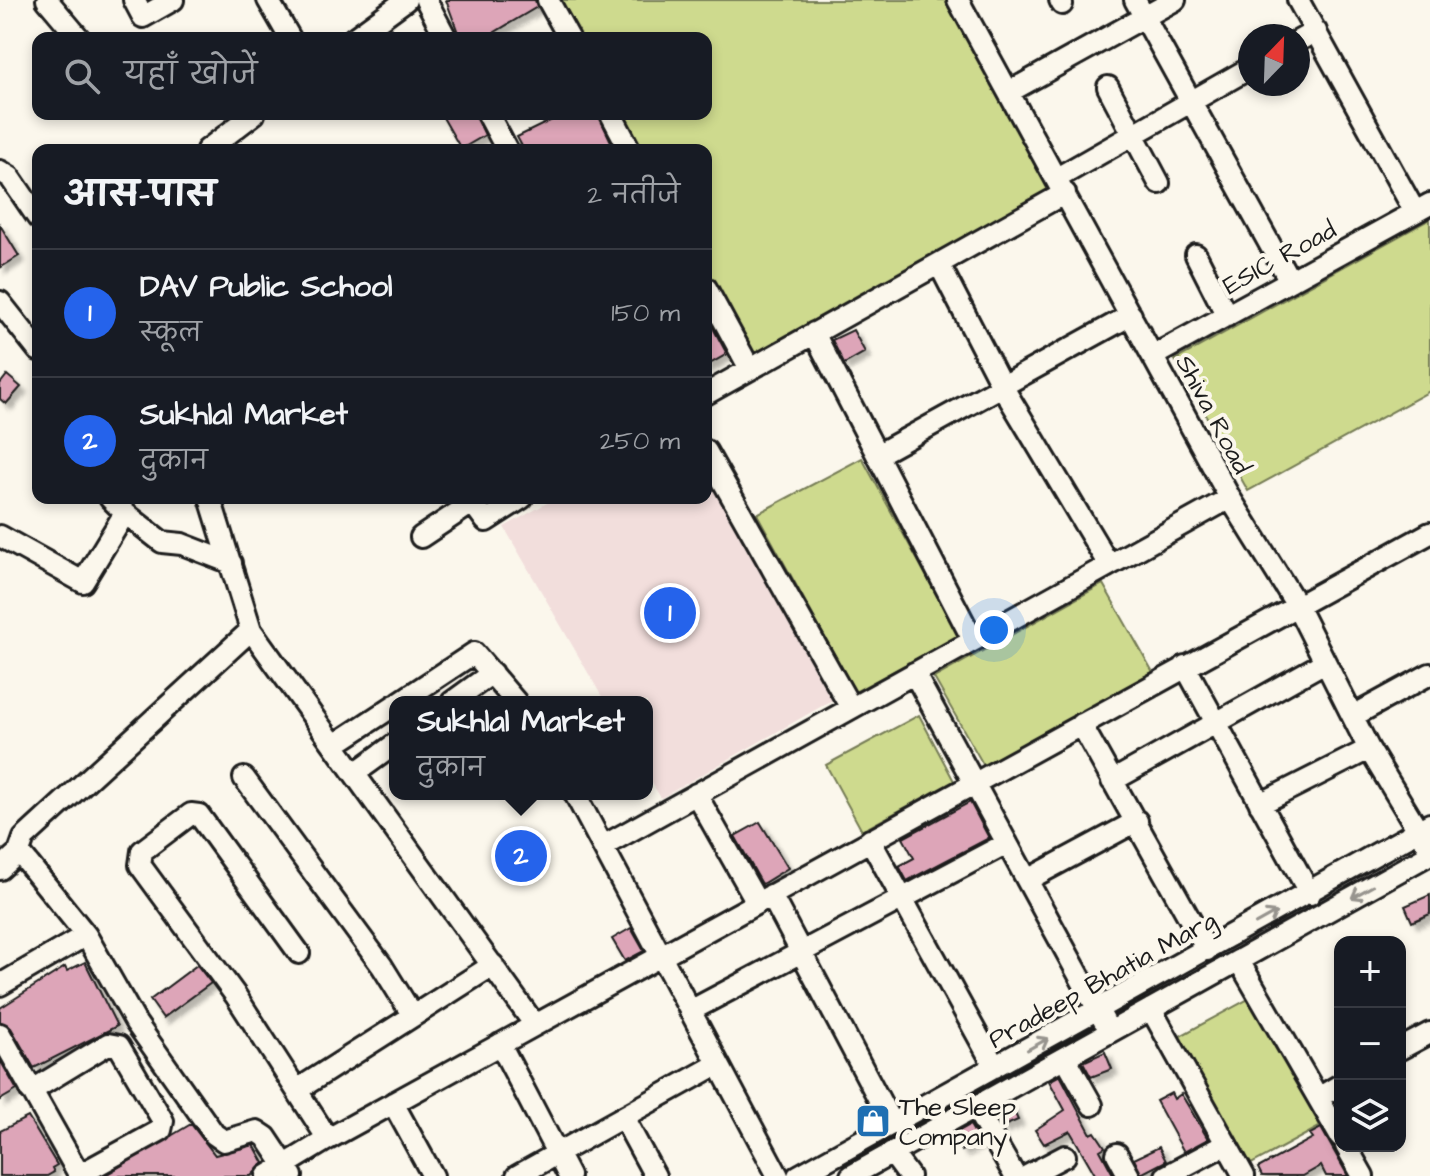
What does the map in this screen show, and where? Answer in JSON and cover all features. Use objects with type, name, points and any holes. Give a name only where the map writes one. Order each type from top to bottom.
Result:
[{"type":"street","points":[[47,0],[74,32]]},
{"type":"street","points":[[134,0],[143,17],[173,0]]},
{"type":"street","points":[[268,0],[287,32]]},
{"type":"street","points":[[362,32],[406,0]]},
{"type":"street","points":[[426,0],[443,32]]},
{"type":"street","points":[[548,0],[566,32]]},
{"type":"street","points":[[1009,92],[1140,8],[1175,0]]},
{"type":"street","points":[[1298,0],[1304,24]]},
{"type":"street","name":"Shiva Road","points":[[960,1],[1230,498],[1296,604],[1355,715],[1369,749],[1425,827],[1430,852]]},
{"type":"street","points":[[1140,8],[1290,281]]},
{"type":"street","points":[[1310,40],[1423,208]]},
{"type":"street","points":[[712,391],[939,264],[1061,186],[1134,134],[1238,75]]},
{"type":"street","points":[[1108,87],[1159,183]]},
{"type":"street","points":[[215,144],[246,120]]},
{"type":"street","points":[[491,120],[504,144]]},
{"type":"street","points":[[614,120],[627,144]]},
{"type":"street","points":[[0,171],[10,177],[32,209]]},
{"type":"street","name":"ESIC Road","points":[[1153,356],[1423,208]]},
{"type":"street","points":[[1196,255],[1227,316]]},
{"type":"street","points":[[939,264],[1002,386],[1109,565]]},
{"type":"street","points":[[712,299],[750,369]]},
{"type":"street","points":[[0,302],[32,342]]},
{"type":"street","points":[[877,455],[1131,315]]},
{"type":"street","points":[[814,333],[973,640]]},
{"type":"street","points":[[712,462],[851,708]]},
{"type":"street","points":[[605,845],[1230,498]]},
{"type":"street","points":[[116,504],[162,542],[182,544],[231,563]]},
{"type":"street","points":[[212,504],[251,630],[535,1025]]},
{"type":"street","points":[[421,537],[466,504]]},
{"type":"street","points":[[474,504],[486,521],[513,504]]},
{"type":"street","points":[[0,536],[83,582],[125,513]]},
{"type":"street","points":[[267,1176],[290,1170],[328,1139],[1430,533]]},
{"type":"street","points":[[0,869],[19,852],[24,838],[251,630]]},
{"type":"street","points":[[408,696],[470,653],[476,654],[511,696]]},
{"type":"street","points":[[1112,781],[1325,662]]},
{"type":"street","points":[[1185,666],[1310,894]]},
{"type":"street","points":[[460,696],[492,673]]},
{"type":"street","points":[[914,673],[1110,1032]]},
{"type":"street","points":[[1355,715],[1430,674]]},
{"type":"street","points":[[334,745],[389,709]]},
{"type":"street","points":[[1081,724],[1207,950]]},
{"type":"street","points":[[355,773],[389,748]]},
{"type":"street","points":[[1260,804],[1369,749]]},
{"type":"street","points":[[244,778],[382,966],[413,1016]]},
{"type":"street","points":[[696,794],[764,898],[804,951],[892,1124]]},
{"type":"street","points":[[579,800],[778,1176]]},
{"type":"street","points":[[299,953],[199,815],[191,814],[142,851],[140,865],[236,996],[328,1139]]},
{"type":"street","points":[[1027,880],[1137,821]]},
{"type":"street","name":"Pradeep Bhatia Marg","points":[[798,1176],[1310,894],[1425,827]]},
{"type":"street","points":[[870,840],[995,1067]]},
{"type":"street","points":[[690,1011],[1007,843]]},
{"type":"street","points":[[19,852],[86,935],[136,1023],[214,1134],[224,1141],[257,1131],[266,1137],[290,1170]]},
{"type":"street","name":"Pradeep Bhatia Marg","points":[[851,1176],[1430,852]]},
{"type":"street","points":[[0,985],[86,935]]},
{"type":"street","points":[[1239,961],[1334,1126]]},
{"type":"street","points":[[297,1090],[493,965]]},
{"type":"street","points":[[1151,1009],[1244,1176]]},
{"type":"street","points":[[1406,1046],[1430,1033]]},
{"type":"street","points":[[0,1034],[31,1091],[79,1176],[161,1130],[163,1121],[119,1046],[108,1044],[31,1091]]},
{"type":"street","points":[[500,1044],[569,1176]]},
{"type":"street","points":[[1065,1057],[1092,1105]]},
{"type":"street","points":[[517,1176],[718,1064]]},
{"type":"street","points":[[1318,1098],[1334,1089]]},
{"type":"street","points":[[393,1103],[433,1176]]},
{"type":"street","points":[[975,1107],[1015,1176]]},
{"type":"street","points":[[623,1117],[655,1176]]},
{"type":"street","points":[[1166,1176],[1226,1144]]},
{"type":"street","points":[[1349,1152],[1363,1176]]},
{"type":"street","points":[[892,1153],[909,1176]]},
{"type":"street","points":[[1117,1154],[1129,1176]]},
{"type":"street","points":[[1027,1176],[1065,1156]]},
{"type":"shaded area","points":[[712,482],[836,698],[661,798],[653,785],[653,696],[602,696],[504,527],[545,504],[712,504]]},
{"type":"green space","points":[[558,0],[948,0],[1057,190],[754,359],[712,282],[712,144],[637,144],[623,120],[712,120],[712,32],[576,32]]},
{"type":"green space","points":[[1430,219],[1430,391],[1248,491],[1175,360]]},
{"type":"green space","points":[[862,458],[959,636],[855,692],[757,514]]},
{"type":"green space","points":[[1103,584],[1153,672],[984,766],[934,678]]},
{"type":"green space","points":[[919,715],[954,781],[862,831],[826,765]]},
{"type":"green space","points":[[1252,997],[1323,1125],[1244,1168],[1173,1040]]},
{"type":"building","points":[[446,0],[535,0],[537,7],[495,32],[458,32]]},
{"type":"building","points":[[444,120],[478,120],[485,135],[470,144],[458,144]]},
{"type":"building","points":[[552,120],[601,120],[612,144],[521,144],[517,137]]},
{"type":"building","points":[[0,225],[19,256],[0,268]]},
{"type":"building","points":[[712,326],[727,354],[712,363]]},
{"type":"building","points":[[853,330],[865,352],[844,364],[832,340]]},
{"type":"building","points":[[7,375],[21,387],[6,404],[0,399],[0,384]]},
{"type":"building","points":[[970,802],[989,838],[907,881],[899,866],[914,858],[903,838]]},
{"type":"building","points":[[760,822],[788,868],[762,884],[735,836]]},
{"type":"building","points":[[1430,895],[1430,914],[1412,922],[1405,906]]},
{"type":"building","points":[[631,928],[644,951],[625,961],[612,939]]},
{"type":"building","points":[[85,962],[117,1026],[34,1068],[11,1028],[0,1021],[0,1008],[65,967],[67,971]]},
{"type":"building","points":[[197,965],[211,983],[163,1018],[150,1000]]},
{"type":"building","points":[[1105,1052],[1112,1069],[1091,1077],[1083,1062]]},
{"type":"building","points":[[0,1060],[17,1090],[0,1100]]},
{"type":"building","points":[[1060,1075],[1091,1134],[1095,1132],[1105,1147],[1100,1150],[1114,1176],[1096,1176],[1070,1131],[1044,1144],[1035,1130],[1065,1110],[1049,1081]]},
{"type":"building","points":[[1171,1093],[1174,1099],[1181,1094],[1208,1139],[1184,1152],[1156,1101]]},
{"type":"building","points":[[1010,1103],[1018,1120],[1002,1127],[993,1112]]},
{"type":"building","points":[[28,1117],[57,1165],[52,1168],[54,1172],[47,1176],[0,1176],[0,1131]]},
{"type":"building","points":[[191,1124],[215,1155],[254,1145],[264,1163],[251,1176],[104,1176]]},
{"type":"building","points":[[970,1125],[980,1142],[962,1151],[954,1134]]},
{"type":"building","points":[[1321,1128],[1348,1176],[1326,1176],[1321,1166],[1303,1176],[1262,1176],[1258,1168],[1313,1138],[1310,1134]]},
{"type":"building","points":[[1159,1147],[1166,1161],[1141,1174],[1134,1159]]},
{"type":"place","name":"DAV Public School","points":[[670,613]]},
{"type":"place","name":"Sukhlal Market","points":[[521,856]]},
{"type":"place","name":"The Sleep Company","points":[[873,1121]]}]
